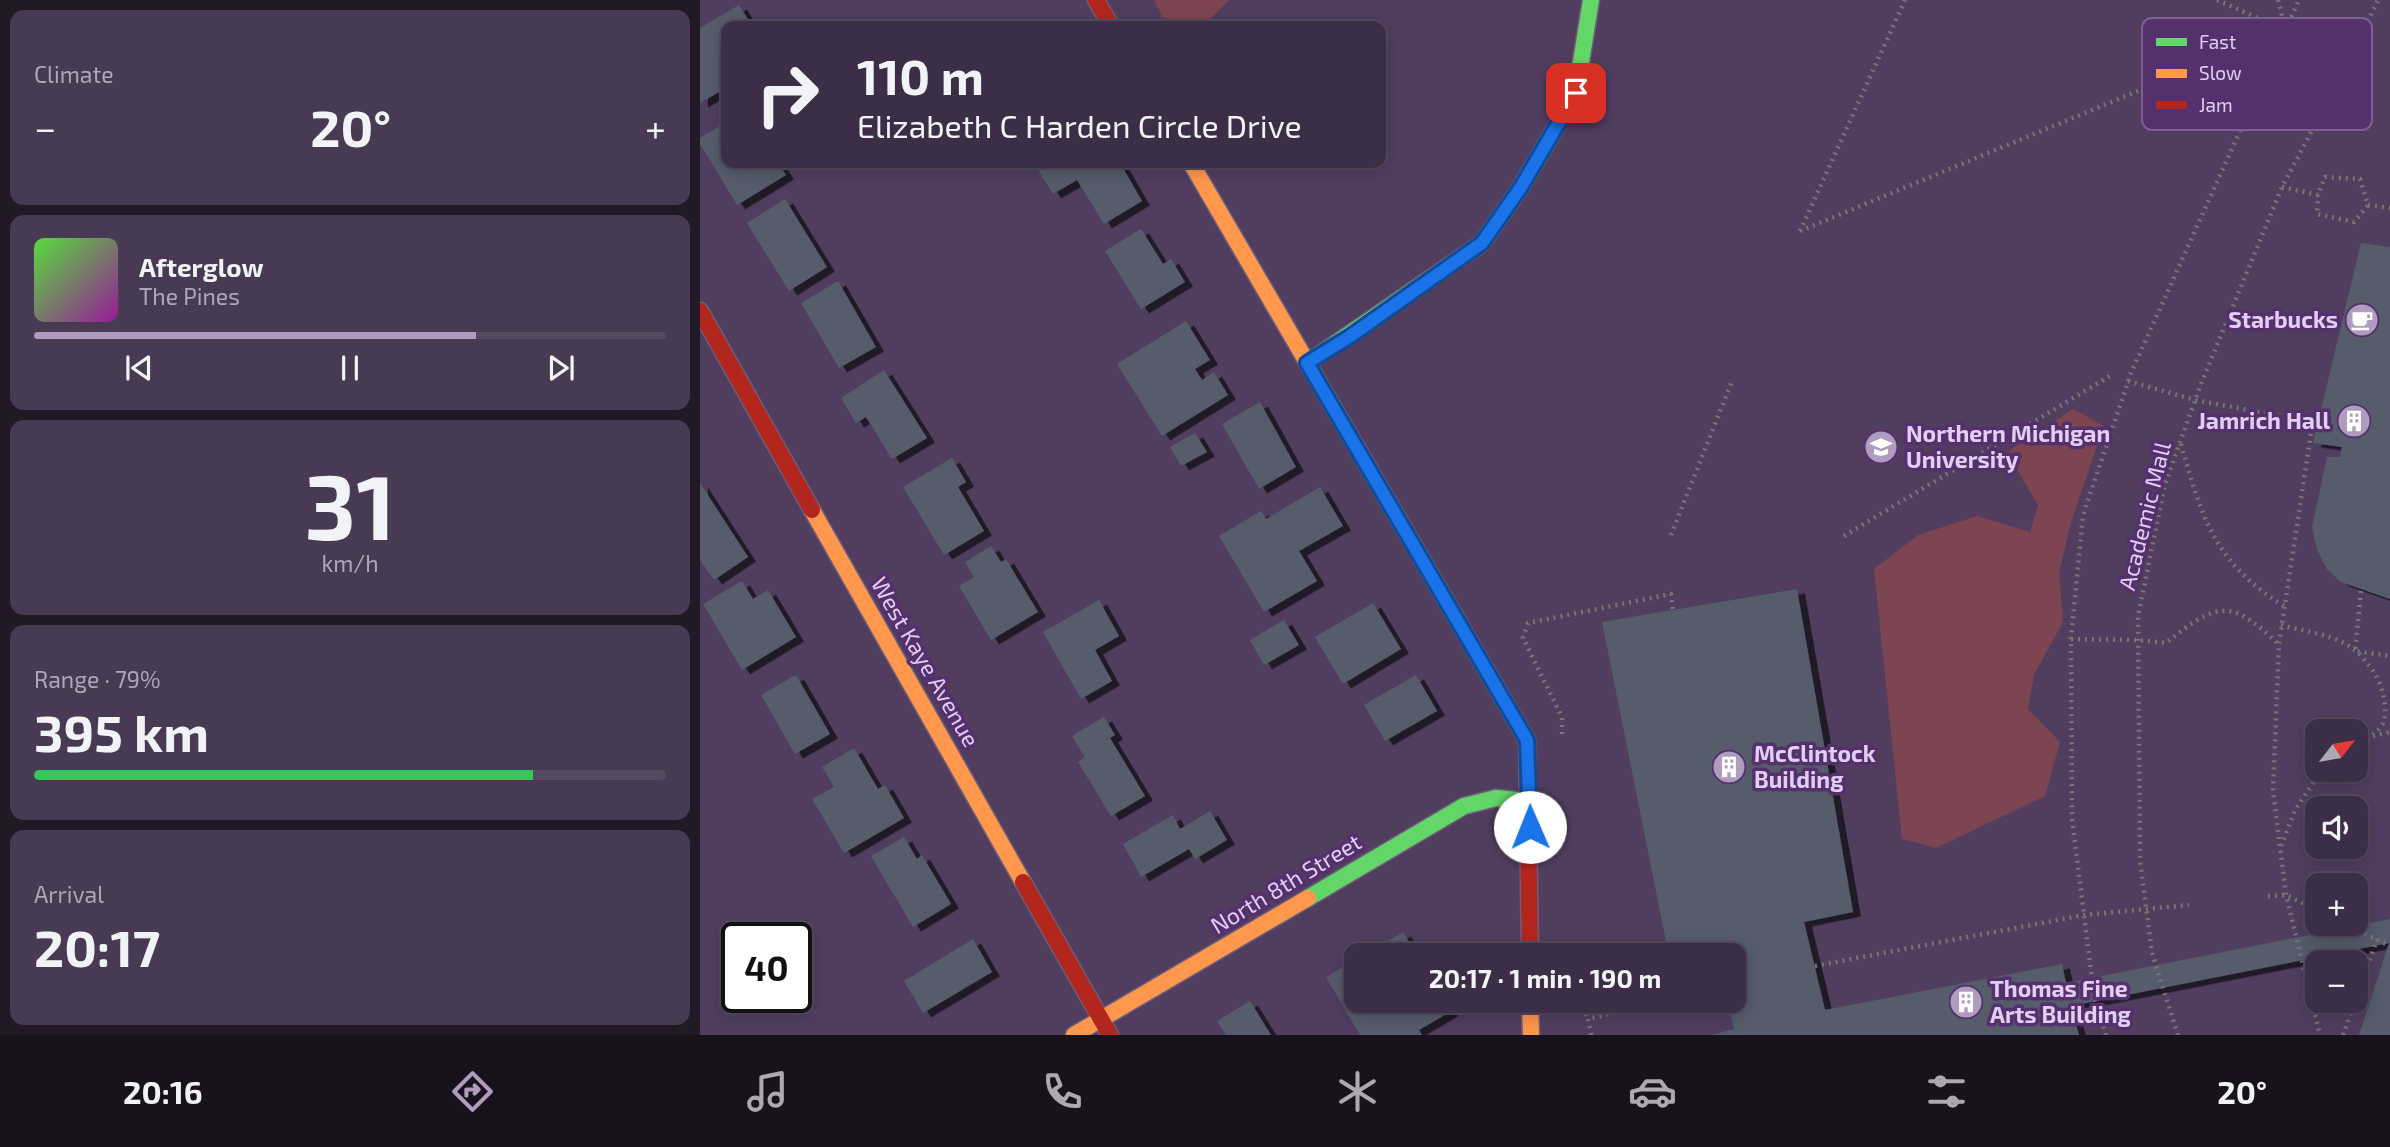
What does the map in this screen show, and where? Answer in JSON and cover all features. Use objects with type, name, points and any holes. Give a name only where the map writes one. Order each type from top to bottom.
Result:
[{"type":"street","points":[[1096,0],[1108,21]]},
{"type":"street","points":[[1307,363],[1360,330],[1482,243],[1521,187],[1576,93],[1591,0]]},
{"type":"street","points":[[1194,168],[1527,740],[1530,943]]},
{"type":"street","name":"West Kaye Avenue","points":[[700,311],[1110,1035]]},
{"type":"street","name":"North 8th Street","points":[[1074,1035],[1464,806],[1496,798],[1529,800]]},
{"type":"street","points":[[1530,1013],[1531,1035]]},
{"type":"path","points":[[1905,0],[1800,231],[2142,90]]},
{"type":"path","points":[[2217,0],[2258,18]]},
{"type":"path","points":[[2278,0],[2283,18]]},
{"type":"path","points":[[2291,18],[2299,0]]},
{"type":"path","name":"Academic Mall","points":[[2369,18],[2378,0]]},
{"type":"path","points":[[2106,1035],[2094,995],[2072,819],[2071,639],[2083,515],[2129,381],[2241,130]]},
{"type":"path","name":"Academic Mall","points":[[2178,1035],[2152,953],[2140,859],[2138,616],[2163,497],[2195,400],[2282,187],[2312,130]]},
{"type":"path","points":[[2325,177],[2360,179],[2368,205],[2354,222],[2318,214],[2318,195],[2325,177]]},
{"type":"path","points":[[2282,187],[2318,195]]},
{"type":"path","points":[[2368,205],[2390,208]]},
{"type":"path","points":[[1844,536],[2113,374]]},
{"type":"path","points":[[1671,535],[1732,381]]},
{"type":"path","points":[[2129,381],[2195,400],[2316,422],[2281,625],[2273,790],[2286,895],[2320,1035]]},
{"type":"path","points":[[2180,442],[2199,509],[2220,547],[2252,586],[2284,606]]},
{"type":"path","points":[[2355,651],[2361,591]]},
{"type":"path","points":[[1562,743],[1562,717],[1523,638],[1528,623],[1671,594],[1672,610]]},
{"type":"path","points":[[2071,639],[2166,643],[2212,612],[2236,610],[2260,626],[2279,645]]},
{"type":"path","points":[[2281,625],[2326,636],[2371,663],[2385,694],[2384,721],[2372,736]]},
{"type":"path","points":[[2355,651],[2390,656]]},
{"type":"path","points":[[2368,738],[2390,732]]},
{"type":"path","points":[[2280,847],[2295,810],[2314,782]]},
{"type":"path","points":[[2268,896],[2286,895],[2305,904]]},
{"type":"path","points":[[1815,966],[2084,915],[2189,905]]},
{"type":"path","points":[[2368,935],[2388,945]]},
{"type":"path","points":[[2368,964],[2377,939]]},
{"type":"path","points":[[1586,1013],[1591,1035]]},
{"type":"path","points":[[1588,1019],[1614,1013]]},
{"type":"path","points":[[2343,1035],[2351,1013]]},
{"type":"path","points":[[2075,1020],[2100,1015]]},
{"type":"shaded area","points":[[1154,0],[1229,0],[1208,21],[1174,21],[1162,17]]},
{"type":"shaded area","points":[[2073,409],[2104,426],[2072,519],[2059,572],[2063,622],[2034,675],[2028,709],[2060,742],[2045,796],[1936,848],[1902,839],[1874,569],[1918,535],[1977,516],[2030,532],[2038,505],[2007,452]]},
{"type":"building","points":[[739,5],[749,21],[721,21],[721,91],[700,103],[700,28]]},
{"type":"building","points":[[721,125],[721,168],[781,168],[786,175],[737,205],[700,144],[700,138]]},
{"type":"building","points":[[1037,168],[1123,168],[1142,201],[1104,224],[1077,180],[1053,194]]},
{"type":"building","points":[[785,199],[827,267],[789,291],[747,223]]},
{"type":"building","points":[[1141,229],[1163,264],[1171,259],[1185,282],[1141,309],[1105,251]]},
{"type":"building","name":"Jamrich Hall","points":[[2361,243],[2390,247],[2390,599],[2341,582],[2327,569],[2317,550],[2312,527],[2327,457],[2340,457],[2342,447],[2313,443]]},
{"type":"building","points":[[838,281],[876,347],[839,368],[801,303]]},
{"type":"building","points":[[1186,321],[1210,360],[1195,369],[1202,380],[1214,372],[1228,395],[1162,436],[1117,364]]},
{"type":"building","points":[[884,370],[927,438],[892,459],[866,417],[856,423],[841,398]]},
{"type":"building","points":[[1260,402],[1296,467],[1259,489],[1222,424]]},
{"type":"building","points":[[1195,433],[1207,452],[1181,466],[1170,447]]},
{"type":"building","points":[[952,458],[966,482],[958,487],[984,531],[944,555],[903,487]]},
{"type":"building","points":[[700,483],[748,557],[714,580],[700,560]]},
{"type":"building","points":[[1320,487],[1343,526],[1299,551],[1317,581],[1264,612],[1219,536],[1261,511],[1266,519]]},
{"type":"building","points":[[991,546],[1001,562],[1006,559],[1038,612],[991,640],[959,586],[974,577],[965,562]]},
{"type":"building","points":[[742,581],[753,599],[768,590],[796,637],[742,670],[703,604]]},
{"type":"building","name":"McClintock Building","points":[[1797,589],[1853,912],[1804,922],[1825,1010],[2062,964],[2066,983],[2305,936],[2368,936],[2368,923],[2390,919],[2390,1035],[2359,1035],[2389,943],[2354,950],[2305,950],[2305,960],[2071,1006],[2079,1035],[1711,1035],[1734,1029],[1731,1013],[1746,1013],[1746,943],[1666,943],[1602,622]]},
{"type":"building","points":[[1099,600],[1119,636],[1095,650],[1112,681],[1081,699],[1043,632]]},
{"type":"building","points":[[1373,603],[1401,649],[1343,684],[1315,637]]},
{"type":"building","points":[[1284,620],[1299,645],[1264,665],[1250,640]]},
{"type":"building","points":[[796,675],[830,734],[795,754],[761,695]]},
{"type":"building","points":[[1416,675],[1437,711],[1385,741],[1364,705]]},
{"type":"building","points":[[1104,717],[1115,735],[1110,738],[1145,796],[1111,816],[1078,762],[1085,757],[1072,736]]},
{"type":"building","points":[[854,748],[878,789],[885,785],[904,818],[844,853],[812,799],[834,787],[822,767]]},
{"type":"building","points":[[1210,811],[1227,840],[1195,859],[1189,849],[1141,877],[1123,844],[1173,815],[1180,829]]},
{"type":"building","points":[[904,837],[917,859],[922,855],[951,904],[913,927],[871,856]]},
{"type":"building","points":[[1403,932],[1409,943],[1384,943]]},
{"type":"building","points":[[973,939],[992,972],[923,1013],[904,981]]},
{"type":"building","points":[[1344,966],[1344,1008],[1326,977]]},
{"type":"building","points":[[1250,1001],[1271,1035],[1226,1035],[1217,1021]]},
{"type":"building","points":[[1347,1013],[1448,1013],[1419,1030],[1422,1035],[1360,1035]]},
{"type":"traffic: fast","points":[[1307,363],[1482,243],[1521,187],[1576,93],[1591,0]]},
{"type":"traffic: fast","points":[[1308,898],[1464,806],[1496,798],[1529,801]]},
{"type":"traffic: slow","points":[[1194,168],[1456,618]]},
{"type":"traffic: slow","points":[[812,510],[1023,882]]},
{"type":"traffic: slow","points":[[1074,1035],[1308,898]]},
{"type":"traffic: slow","points":[[1530,1013],[1531,1035]]},
{"type":"traffic: jam","points":[[1096,0],[1108,21]]},
{"type":"traffic: jam","points":[[700,311],[812,510]]},
{"type":"traffic: jam","points":[[1456,618],[1527,740],[1530,943]]},
{"type":"traffic: jam","points":[[1023,882],[1110,1035]]},
{"type":"place","name":"Starbucks","points":[[2362,320]]},
{"type":"place","name":"Jamrich Hall","points":[[2354,421]]},
{"type":"place","name":"Northern Michigan University","points":[[1881,447]]},
{"type":"place","name":"McClintock Building","points":[[1729,767]]},
{"type":"place","name":"Thomas Fine Arts Building","points":[[1966,1002]]},
{"type":"route","points":[[1530,827],[1527,740],[1307,363],[1349,337],[1482,243],[1521,187],[1576,93]]}]
